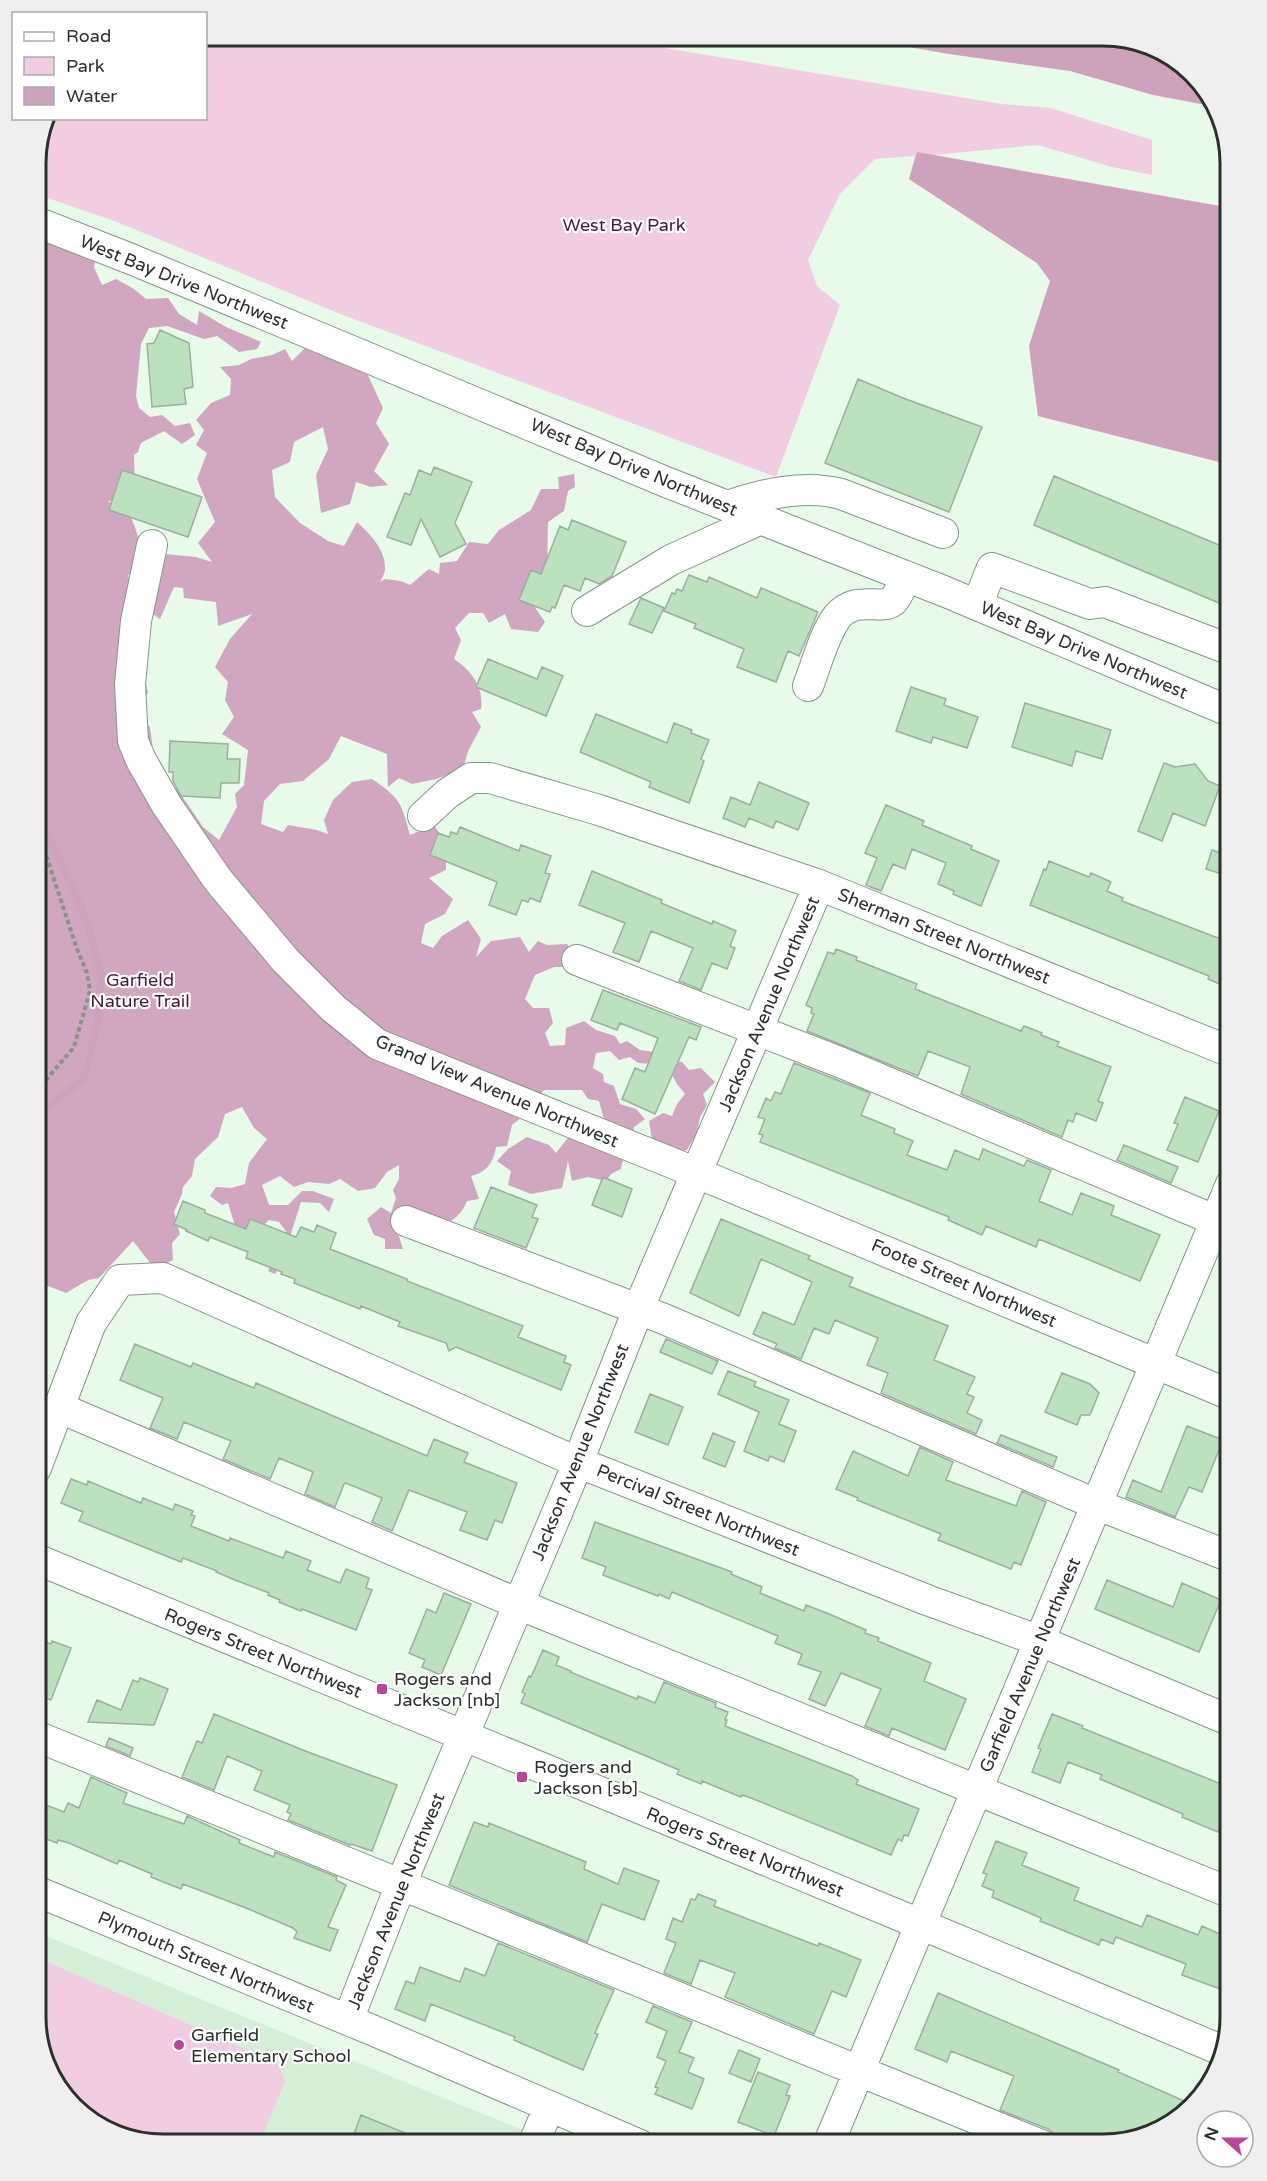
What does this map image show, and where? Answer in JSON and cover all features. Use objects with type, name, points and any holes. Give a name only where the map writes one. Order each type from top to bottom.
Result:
[{"type":"street","name":"West Bay Drive Northwest","points":[[47,226],[132,259],[728,506],[977,605],[1220,707]]},
{"type":"street","points":[[728,506],[763,494],[824,489],[943,533]]},
{"type":"street","points":[[587,611],[671,560],[761,519]]},
{"type":"street","name":"Grand View Avenue Northwest","points":[[152,545],[136,621],[130,684],[133,741],[166,804],[212,871],[285,960],[333,1008],[377,1044],[697,1173]]},
{"type":"street","points":[[977,605],[992,567],[1090,604],[1105,602],[1220,646]]},
{"type":"street","points":[[808,686],[830,629],[838,616],[854,605],[890,603],[895,599],[906,576]]},
{"type":"street","name":"Sherman Street Northwest","points":[[423,816],[448,793],[471,778],[490,778],[599,810],[819,885],[1220,1048]]},
{"type":"street","name":"Jackson Avenue Northwest","points":[[348,2020],[401,1884],[638,1310],[819,885]]},
{"type":"street","points":[[577,960],[854,1068],[1220,1223]]},
{"type":"street","name":"Foote Street Northwest","points":[[697,1173],[1220,1390]]},
{"type":"street","points":[[406,1221],[638,1310],[1098,1505],[1220,1553]]},
{"type":"street","name":"Garfield Avenue Northwest","points":[[833,2134],[1157,1363],[1220,1230]]},
{"type":"street","name":"Percival Street Northwest","points":[[60,1408],[91,1323],[120,1280],[164,1278],[577,1462],[927,1600],[1040,1641],[1220,1716]]},
{"type":"street","points":[[46,1435],[60,1408],[518,1603],[1220,1889]]},
{"type":"street","name":"Rogers Street Northwest","points":[[46,1563],[1216,2048]]},
{"type":"street","points":[[46,1740],[1014,2134]]},
{"type":"street","name":"Plymouth Street Northwest","points":[[46,1895],[348,2020],[549,2107],[600,2134]]},
{"type":"street","points":[[538,2134],[549,2107]]},
{"type":"path","points":[[47,857],[87,973],[90,992],[74,1047],[47,1080]]},
{"type":"shaded area","name":"Garfield Elementary School","points":[[46,1936],[533,2134],[156,2134],[126,2128],[99,2115],[76,2095],[66,2082],[53,2055],[46,2017]]},
{"type":"green space","name":"West Bay Park","points":[[207,46],[655,47],[1001,104],[1051,108],[1152,140],[1152,175],[1112,167],[1038,145],[933,155],[1220,206],[1220,462],[1038,416],[1029,346],[1050,281],[1037,263],[909,179],[915,156],[875,159],[840,194],[808,260],[817,286],[840,305],[776,477],[343,315],[117,222],[47,198],[47,156],[55,120],[207,120]]},
{"type":"green space","name":"Garfield Nature Trail","points":[[47,235],[97,253],[94,267],[102,285],[116,279],[146,299],[168,298],[179,314],[197,325],[199,311],[226,327],[261,342],[257,349],[239,352],[217,336],[204,339],[167,326],[149,328],[141,344],[136,396],[139,408],[150,417],[162,415],[175,426],[190,423],[195,435],[182,444],[164,431],[141,443],[138,452],[134,455],[135,486],[126,495],[107,502],[124,504],[134,524],[140,546],[139,560],[128,576],[138,595],[143,669],[148,693],[134,709],[150,727],[156,775],[178,790],[203,827],[219,840],[237,807],[235,794],[244,785],[248,750],[222,734],[234,717],[225,700],[228,682],[215,667],[230,639],[252,614],[218,626],[216,602],[184,598],[183,588],[174,587],[160,619],[146,609],[165,554],[196,557],[212,562],[198,543],[215,522],[197,479],[207,453],[196,445],[204,430],[196,420],[211,403],[230,395],[231,379],[220,367],[239,365],[285,349],[292,361],[308,345],[366,371],[383,408],[376,423],[389,444],[374,471],[388,485],[371,487],[356,482],[350,504],[321,513],[316,475],[328,449],[323,427],[294,442],[290,462],[272,470],[275,497],[300,523],[328,541],[344,546],[357,522],[367,532],[380,549],[385,562],[385,572],[380,582],[385,579],[410,585],[429,569],[439,574],[440,563],[457,561],[469,542],[488,544],[499,530],[531,510],[541,489],[559,489],[558,477],[574,474],[575,487],[568,491],[564,511],[548,522],[547,571],[530,594],[534,606],[545,622],[538,632],[511,629],[505,614],[489,623],[483,613],[469,613],[455,628],[461,640],[454,659],[466,668],[475,680],[481,701],[481,709],[472,712],[481,727],[468,751],[463,769],[436,779],[412,784],[399,778],[388,787],[387,754],[341,736],[329,759],[303,781],[280,784],[264,801],[261,824],[283,832],[288,825],[328,834],[324,820],[333,800],[352,782],[372,779],[398,802],[410,835],[434,825],[446,843],[446,870],[429,878],[453,899],[445,914],[425,924],[421,943],[433,948],[442,936],[468,920],[481,939],[476,957],[491,941],[520,937],[529,952],[538,941],[547,945],[567,944],[574,956],[566,967],[554,967],[535,975],[525,999],[533,1008],[549,1008],[553,1023],[545,1033],[550,1046],[565,1045],[566,1028],[584,1021],[596,1030],[615,1036],[620,1044],[627,1041],[640,1050],[661,1053],[669,1060],[682,1062],[689,1070],[701,1068],[715,1082],[703,1094],[707,1105],[700,1117],[697,1133],[687,1150],[672,1153],[653,1146],[649,1121],[663,1113],[672,1116],[677,1104],[685,1094],[670,1071],[654,1064],[638,1063],[630,1057],[619,1060],[610,1051],[596,1053],[593,1068],[603,1074],[604,1082],[614,1086],[620,1104],[636,1109],[645,1119],[634,1127],[621,1169],[611,1174],[606,1181],[588,1177],[572,1181],[568,1161],[562,1188],[531,1194],[508,1185],[511,1171],[497,1161],[508,1149],[527,1137],[549,1145],[556,1153],[571,1134],[606,1127],[599,1101],[588,1099],[582,1090],[544,1090],[512,1125],[507,1146],[496,1147],[488,1166],[471,1176],[479,1199],[467,1201],[462,1211],[447,1223],[428,1229],[398,1233],[403,1249],[385,1249],[385,1239],[374,1235],[367,1219],[381,1207],[391,1213],[396,1198],[393,1190],[399,1179],[399,1165],[387,1172],[375,1188],[358,1191],[340,1179],[329,1184],[308,1182],[294,1187],[280,1176],[262,1185],[269,1205],[288,1205],[302,1191],[313,1191],[334,1199],[329,1212],[320,1203],[301,1202],[281,1265],[275,1274],[268,1271],[280,1249],[286,1231],[279,1222],[269,1220],[259,1229],[236,1229],[228,1203],[222,1205],[210,1196],[216,1187],[231,1188],[245,1184],[249,1163],[267,1139],[254,1128],[242,1107],[225,1114],[218,1137],[195,1159],[192,1176],[183,1187],[174,1212],[180,1234],[172,1243],[173,1260],[155,1269],[133,1241],[99,1278],[88,1280],[66,1293],[48,1286]]},
{"type":"green space","points":[[46,1961],[277,2063],[285,2081],[263,2134],[156,2134],[126,2128],[112,2122],[99,2115],[76,2095],[66,2082],[53,2055],[46,2017]]},
{"type":"water","points":[[908,47],[1111,47],[1126,49],[1141,53],[1168,66],[1191,86],[1204,105],[1153,95],[1070,71]]},
{"type":"water","points":[[917,152],[1220,206],[1220,462],[1038,416],[1029,346],[1050,281],[1037,263],[909,179]]},
{"type":"building","points":[[160,330],[189,343],[193,387],[184,389],[186,404],[152,407],[147,344],[154,343]]},
{"type":"building","points":[[858,379],[982,427],[949,512],[825,463]]},
{"type":"building","points":[[434,467],[472,482],[455,523],[466,544],[440,557],[421,519],[411,545],[387,537],[405,493],[410,495],[419,470],[431,475]]},
{"type":"building","points":[[122,470],[202,497],[188,537],[109,510]]},
{"type":"building","points":[[1054,476],[1220,545],[1220,603],[1034,525]]},
{"type":"building","points":[[572,520],[626,542],[612,576],[599,584],[585,578],[580,591],[564,585],[555,608],[552,607],[550,612],[519,600],[531,570],[541,574],[560,526],[568,530]]},
{"type":"building","points":[[689,575],[707,582],[709,577],[757,598],[761,588],[818,612],[799,656],[788,651],[776,682],[737,667],[744,649],[694,628],[696,624],[664,611],[672,593],[675,594],[677,589],[682,591]]},
{"type":"building","points":[[641,598],[664,608],[652,633],[629,624]]},
{"type":"building","points":[[488,659],[537,679],[542,667],[563,676],[546,716],[476,687]]},
{"type":"building","points":[[911,687],[946,699],[944,705],[978,717],[967,748],[933,737],[931,743],[896,731]]},
{"type":"building","points":[[1025,703],[1111,730],[1102,759],[1076,751],[1072,766],[1012,747]]},
{"type":"building","points":[[596,714],[667,743],[674,723],[709,740],[701,759],[704,761],[689,803],[649,787],[651,782],[580,752]]},
{"type":"building","points":[[170,741],[228,744],[227,759],[240,759],[239,783],[221,783],[220,798],[181,796],[173,781],[173,772],[169,772]]},
{"type":"building","points":[[1164,763],[1175,767],[1195,764],[1208,781],[1220,786],[1205,826],[1173,813],[1162,841],[1138,831]]},
{"type":"building","points":[[759,782],[809,803],[798,830],[776,821],[773,828],[749,818],[745,827],[723,818],[731,797],[750,805]]},
{"type":"building","points":[[886,805],[924,821],[922,825],[972,846],[971,849],[999,861],[981,906],[953,894],[954,891],[938,884],[946,863],[912,849],[905,869],[893,864],[881,891],[866,885],[877,858],[865,853]]},
{"type":"building","points":[[460,827],[519,851],[521,845],[551,856],[545,873],[550,874],[540,902],[530,898],[528,902],[522,900],[516,915],[489,905],[497,882],[430,855],[438,833],[449,837],[451,832],[457,834]]},
{"type":"building","points":[[1212,850],[1220,853],[1220,873],[1206,869]]},
{"type":"building","points":[[1049,861],[1089,877],[1091,873],[1111,882],[1107,891],[1123,898],[1122,901],[1220,939],[1220,984],[1208,979],[1209,976],[1030,905],[1044,869],[1046,870]]},
{"type":"building","points":[[592,871],[662,900],[661,903],[712,924],[713,921],[736,931],[730,946],[735,948],[727,969],[712,963],[701,990],[679,981],[693,948],[651,931],[639,962],[613,952],[625,923],[579,905]]},
{"type":"building","points":[[836,949],[857,957],[856,960],[917,984],[915,989],[1021,1031],[1024,1026],[1042,1033],[1041,1035],[1059,1042],[1057,1046],[1111,1067],[1098,1101],[1103,1103],[1096,1121],[1076,1113],[1073,1122],[1068,1120],[1062,1137],[961,1094],[970,1067],[928,1051],[918,1076],[807,1031],[814,1014],[811,1013],[812,1008],[806,1005],[828,952],[834,954]]},
{"type":"building","points":[[603,990],[701,1027],[696,1040],[689,1037],[655,1114],[622,1099],[635,1068],[645,1072],[658,1038],[620,1023],[617,1030],[591,1020]]},
{"type":"building","points":[[794,1063],[870,1093],[861,1115],[895,1129],[894,1133],[913,1141],[907,1155],[947,1170],[955,1150],[979,1160],[983,1149],[1024,1166],[1027,1160],[1051,1170],[1039,1201],[1072,1215],[1081,1193],[1114,1206],[1111,1215],[1160,1235],[1140,1281],[1039,1239],[1036,1247],[986,1226],[982,1235],[948,1220],[949,1217],[760,1142],[763,1135],[759,1134],[765,1119],[758,1117],[766,1098],[771,1101],[775,1092],[781,1094]]},
{"type":"building","points":[[1185,1097],[1219,1111],[1198,1162],[1167,1150],[1178,1124],[1174,1123]]},
{"type":"building","points":[[1124,1145],[1178,1167],[1171,1183],[1117,1160]]},
{"type":"building","points":[[603,1177],[632,1189],[622,1217],[592,1205]]},
{"type":"building","points":[[491,1187],[537,1205],[532,1217],[538,1219],[526,1248],[474,1228]]},
{"type":"building","points":[[183,1201],[205,1210],[205,1213],[246,1229],[250,1219],[296,1237],[301,1227],[314,1232],[317,1225],[336,1233],[330,1249],[523,1326],[518,1337],[566,1356],[564,1362],[571,1365],[561,1390],[456,1347],[449,1351],[446,1343],[398,1326],[400,1322],[294,1283],[295,1279],[281,1274],[282,1272],[246,1258],[248,1252],[210,1237],[208,1241],[186,1231],[174,1224]]},
{"type":"building","points":[[721,1219],[810,1256],[808,1259],[853,1278],[849,1286],[948,1326],[934,1360],[975,1377],[967,1394],[974,1397],[967,1413],[982,1420],[976,1434],[881,1393],[888,1373],[867,1365],[878,1338],[835,1320],[829,1334],[814,1328],[801,1359],[775,1348],[777,1344],[753,1334],[763,1312],[794,1325],[812,1282],[761,1259],[739,1316],[690,1293]]},
{"type":"building","points":[[666,1339],[718,1361],[712,1374],[660,1352]]},
{"type":"building","points":[[135,1344],[191,1367],[193,1363],[254,1388],[256,1383],[427,1456],[434,1439],[468,1453],[464,1462],[517,1483],[502,1523],[495,1520],[487,1540],[460,1530],[467,1512],[409,1490],[392,1531],[372,1522],[382,1498],[346,1483],[335,1507],[305,1494],[313,1472],[279,1458],[270,1479],[223,1459],[231,1441],[184,1422],[177,1439],[150,1428],[163,1398],[120,1380]]},
{"type":"building","points":[[728,1371],[756,1382],[754,1386],[789,1400],[779,1424],[796,1431],[784,1462],[770,1456],[768,1461],[744,1451],[759,1412],[718,1394]]},
{"type":"building","points":[[1062,1373],[1090,1384],[1099,1393],[1090,1415],[1081,1415],[1077,1425],[1045,1412]]},
{"type":"building","points":[[650,1394],[683,1407],[668,1445],[635,1432]]},
{"type":"building","points":[[1187,1426],[1220,1439],[1220,1447],[1202,1492],[1189,1487],[1175,1517],[1126,1497],[1133,1480],[1161,1492]]},
{"type":"building","points":[[713,1433],[735,1442],[725,1467],[703,1458]]},
{"type":"building","points":[[1001,1435],[1057,1457],[1053,1467],[997,1443]]},
{"type":"building","points":[[920,1447],[953,1462],[946,1480],[1016,1506],[1022,1491],[1046,1502],[1021,1565],[1014,1562],[1011,1569],[938,1540],[941,1534],[857,1500],[858,1498],[836,1489],[853,1451],[908,1476]]},
{"type":"building","points":[[71,1479],[87,1485],[88,1481],[141,1503],[143,1498],[173,1510],[175,1504],[193,1511],[191,1515],[195,1516],[191,1526],[283,1558],[286,1551],[311,1561],[307,1570],[340,1583],[346,1569],[369,1578],[366,1588],[372,1590],[356,1630],[279,1602],[280,1600],[268,1595],[269,1593],[217,1571],[183,1558],[181,1562],[79,1521],[83,1512],[61,1503]]},
{"type":"building","points":[[595,1522],[732,1572],[731,1574],[762,1587],[760,1593],[804,1611],[806,1605],[829,1614],[866,1630],[865,1633],[879,1638],[878,1641],[931,1663],[924,1681],[966,1699],[945,1750],[892,1728],[889,1736],[865,1726],[881,1689],[841,1673],[825,1706],[809,1699],[821,1672],[798,1664],[802,1654],[775,1643],[778,1636],[672,1592],[669,1599],[603,1575],[606,1567],[582,1558]]},
{"type":"building","points":[[1107,1580],[1173,1607],[1182,1583],[1220,1600],[1199,1652],[1095,1609]]},
{"type":"building","points":[[444,1593],[471,1604],[441,1675],[422,1667],[425,1660],[409,1653],[427,1609],[436,1613]]},
{"type":"building","points":[[52,1641],[71,1648],[51,1700],[46,1698],[46,1642],[51,1644]]},
{"type":"building","points":[[543,1650],[559,1657],[556,1665],[637,1699],[638,1696],[655,1703],[664,1682],[716,1703],[715,1707],[728,1712],[725,1726],[852,1776],[858,1780],[856,1784],[919,1809],[908,1836],[904,1835],[902,1841],[898,1839],[891,1855],[751,1798],[742,1795],[741,1797],[702,1781],[701,1784],[677,1774],[679,1770],[521,1703],[525,1694],[522,1692]]},
{"type":"building","points":[[140,1678],[168,1689],[154,1725],[88,1722],[97,1700],[121,1710],[133,1680],[138,1682]]},
{"type":"building","points":[[214,1714],[397,1785],[372,1851],[350,1845],[288,1820],[291,1814],[287,1812],[290,1805],[254,1790],[262,1771],[227,1756],[214,1790],[182,1777],[197,1741],[202,1743]]},
{"type":"building","points":[[1052,1714],[1220,1784],[1220,1827],[1218,1832],[1182,1817],[1183,1814],[1100,1779],[1102,1775],[1068,1762],[1060,1783],[1032,1772],[1041,1749],[1038,1748]]},
{"type":"building","points":[[109,1738],[133,1748],[130,1756],[106,1746]]},
{"type":"building","points":[[91,1777],[127,1793],[123,1803],[184,1824],[187,1816],[240,1840],[239,1843],[274,1857],[275,1852],[337,1877],[336,1880],[346,1885],[328,1927],[338,1930],[330,1951],[294,1938],[297,1932],[293,1928],[246,1908],[183,1884],[181,1889],[151,1877],[152,1874],[119,1860],[117,1864],[69,1843],[58,1840],[57,1843],[46,1839],[46,1805],[64,1812],[68,1803],[79,1808]]},
{"type":"building","points":[[474,1822],[488,1827],[489,1823],[586,1862],[584,1869],[618,1884],[624,1868],[659,1881],[644,1920],[602,1904],[587,1942],[449,1885]]},
{"type":"building","points":[[996,1841],[1027,1853],[1022,1865],[1079,1888],[1074,1900],[1142,1927],[1147,1915],[1198,1935],[1202,1926],[1220,1934],[1220,1989],[1182,1975],[1186,1964],[1116,1937],[1113,1944],[1101,1939],[1099,1945],[1040,1921],[1041,1918],[992,1897],[994,1891],[982,1886],[987,1874],[983,1873]]},
{"type":"building","points":[[698,1894],[716,1901],[714,1906],[861,1960],[846,1997],[832,1991],[814,2034],[725,1997],[735,1973],[700,1960],[691,1984],[664,1973],[676,1943],[666,1939],[673,1918],[682,1922],[691,1899],[695,1900]]},
{"type":"building","points":[[498,1943],[614,1990],[595,2033],[598,2034],[583,2070],[514,2040],[515,2037],[431,2004],[425,2021],[395,2009],[406,1981],[414,1984],[420,1967],[460,1982],[465,1968],[485,1976]]},
{"type":"building","points":[[938,1993],[1119,2070],[1118,2072],[1185,2101],[1155,2122],[1126,2132],[1054,2134],[1048,2129],[1000,2110],[1014,2076],[951,2051],[947,2062],[915,2049]]},
{"type":"building","points":[[653,2006],[692,2022],[679,2052],[694,2058],[688,2072],[704,2079],[692,2109],[655,2094],[658,2088],[655,2087],[666,2061],[657,2057],[667,2031],[646,2022]]},
{"type":"building","points":[[739,2050],[760,2059],[751,2082],[729,2073]]},
{"type":"building","points":[[758,2072],[790,2085],[786,2095],[790,2096],[775,2134],[769,2134],[738,2122]]},
{"type":"building","points":[[361,2115],[408,2134],[354,2134]]},
{"type":"waterway","points":[[46,1109],[85,1077],[99,1017],[101,972],[84,913],[47,833]]},
{"type":"place","name":"Rogers and Jackson [nb]","points":[[382,1689]]},
{"type":"place","name":"Rogers and Jackson [sb]","points":[[522,1777]]},
{"type":"place","name":"Garfield Elementary School","points":[[179,2045]]}]
